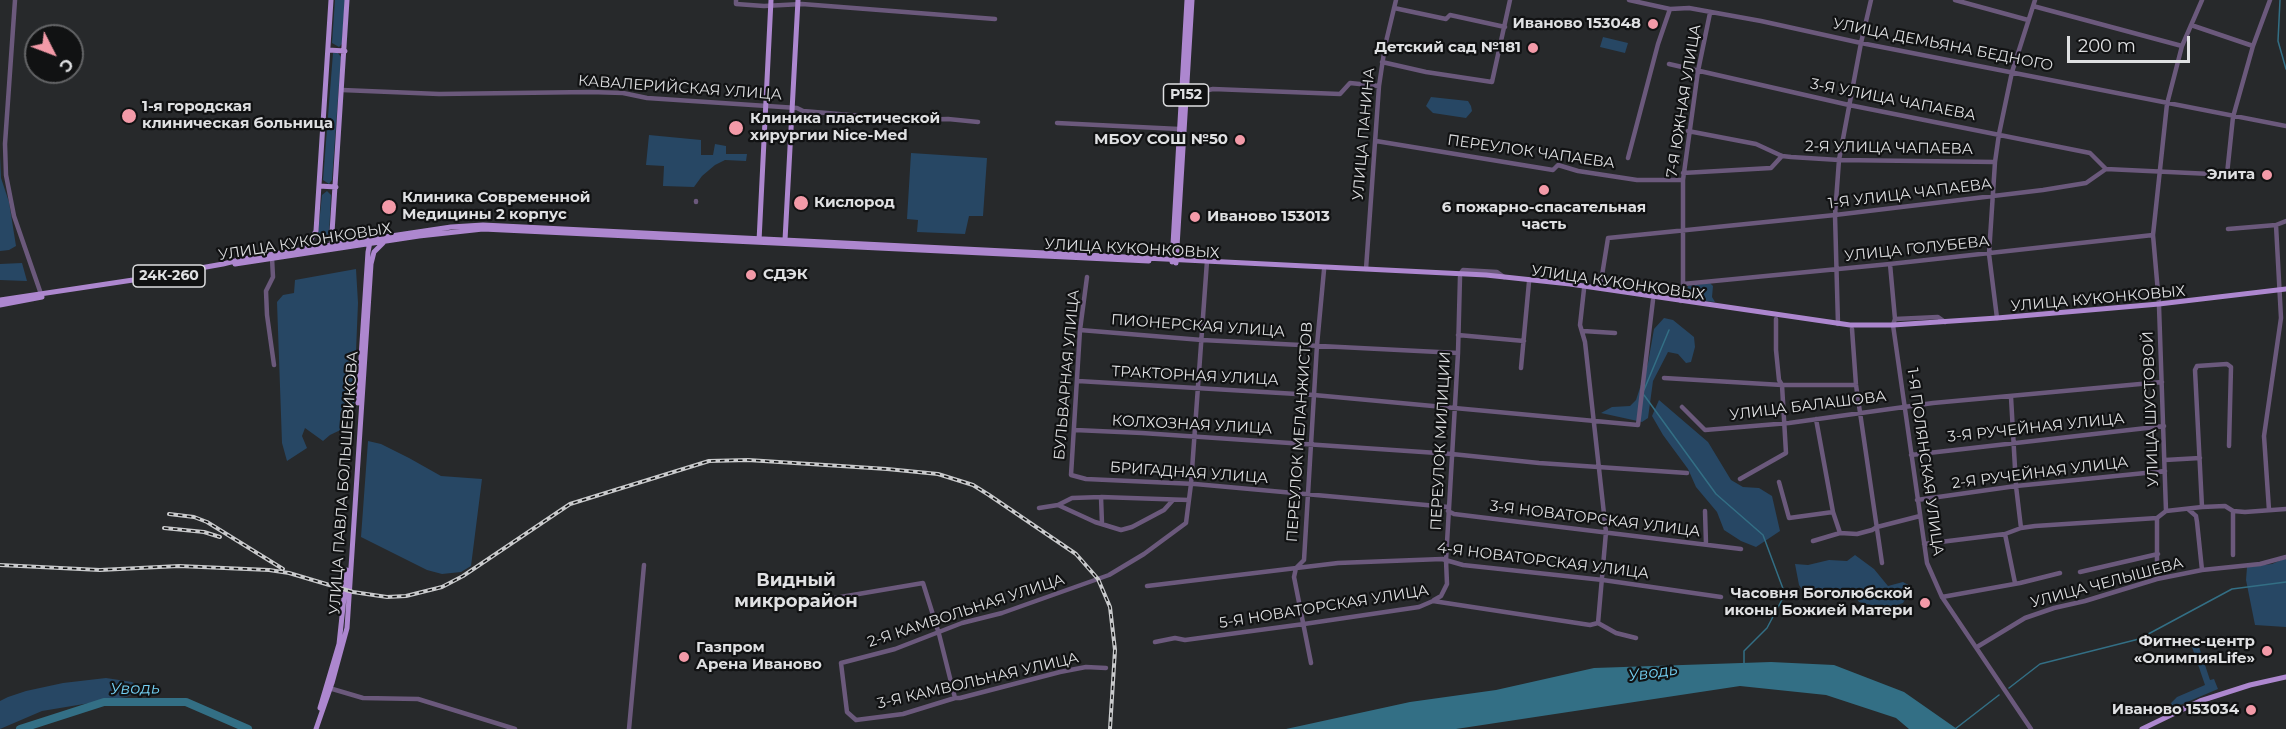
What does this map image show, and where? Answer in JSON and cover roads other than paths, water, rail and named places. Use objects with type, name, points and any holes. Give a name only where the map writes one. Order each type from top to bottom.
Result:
[{"type":"main road","points":[[305,249],[316,231],[331,0]]},
{"type":"main road","points":[[331,247],[347,0]]},
{"type":"main road","name":"Р152","points":[[1184,95],[1186,0]]},
{"type":"main road","name":"Р152","points":[[1175,261],[1181,129],[1192,0]]},
{"type":"main road","points":[[782,240],[785,228],[798,2]]},
{"type":"main road","points":[[759,241],[771,3]]},
{"type":"main road","points":[[328,50],[345,51]]},
{"type":"main road","points":[[319,186],[336,188]]},
{"type":"main road","name":"УЛИЦА КУКОНКОВЫХ","points":[[0,300],[41,296],[451,227],[483,225],[759,241]]},
{"type":"main road","name":"УЛИЦА КУКОНКОВЫХ","points":[[351,243],[369,244],[483,229],[1504,277],[1600,288],[1838,324],[1997,319],[2159,305],[2286,289]]},
{"type":"main road","points":[[332,233],[337,240],[351,243],[364,251],[369,263]]},
{"type":"main road","points":[[369,244],[374,239]]},
{"type":"main road","points":[[369,263],[374,252],[387,241]]},
{"type":"main road","name":"УЛИЦА КУКОНКОВЫХ","points":[[770,241],[1036,254]]},
{"type":"main road","name":"УЛИЦА ПАВЛА БОЛЬШЕВИКОВА","points":[[314,729],[328,688],[339,644],[345,600],[369,244]]},
{"type":"main road","name":"УЛИЦА КУКОНКОВЫХ","points":[[0,305],[305,249],[331,247]]},
{"type":"main road","name":"УЛИЦА КУКОНКОВЫХ","points":[[1207,262],[1366,271]]},
{"type":"main road","name":"УЛИЦА КУКОНКОВЫХ","points":[[1460,275],[1584,289],[1852,329],[1894,324],[1997,319]]},
{"type":"main road","points":[[2142,729],[2200,701],[2250,685],[2286,677]]},
{"type":"street","points":[[15,0],[5,144],[6,175],[14,216],[41,296]]},
{"type":"street","points":[[736,0],[736,4],[798,2],[995,19]]},
{"type":"street","name":"УЛИЦА ПАНИНА","points":[[1366,271],[1379,86],[1396,0]]},
{"type":"street","points":[[1382,62],[1426,72],[1492,82],[1510,0]]},
{"type":"street","name":"УЛИЦА ДЕМЬЯНА БЕДНОГО","points":[[1629,0],[1670,9],[1688,8],[1813,31],[1861,43],[2286,126]]},
{"type":"street","points":[[1688,8],[1690,0]]},
{"type":"street","points":[[1838,324],[1835,270],[1839,160],[1871,0]]},
{"type":"street","points":[[1955,0],[2028,20]]},
{"type":"street","name":"УЛИЦА ШУСТОВОЙ","points":[[2166,511],[2159,305],[2153,235],[2158,171],[2167,104],[2182,46],[2202,0]]},
{"type":"street","points":[[2227,174],[2233,117],[2253,46],[2270,0]]},
{"type":"street","points":[[1997,319],[1989,254],[1995,162],[2012,72],[2034,3],[2182,46]]},
{"type":"street","points":[[1394,8],[1446,19],[1450,15],[1505,27]]},
{"type":"street","points":[[1628,158],[1658,44],[1670,9]]},
{"type":"street","name":"7-Я ЮЖНАЯ УЛИЦА","points":[[1681,300],[1683,173],[1698,71],[1710,13]]},
{"type":"street","points":[[2191,25],[2253,46]]},
{"type":"street","name":"3-Я УЛИЦА ЧАПАЕВА","points":[[1668,64],[1849,105],[2090,153],[2106,169]]},
{"type":"street","points":[[1184,95],[1213,89],[1340,94],[1350,83],[1379,86]]},
{"type":"street","name":"КАВАЛЕРИЙСКАЯ УЛИЦА","points":[[342,90],[439,94],[623,93],[647,98],[792,107],[803,111],[909,120],[948,119],[978,122]]},
{"type":"street","points":[[1057,123],[1181,129]]},
{"type":"street","name":"2-Я УЛИЦА ЧАПАЕВА","points":[[1688,132],[1756,144],[1782,156],[1839,160],[1995,162]]},
{"type":"street","name":"ПЕРЕУЛОК ЧАПАЕВА","points":[[1376,141],[1553,170],[1558,165],[1578,171],[1637,180],[1683,180]]},
{"type":"street","points":[[1683,173],[1771,168],[1782,156]]},
{"type":"street","points":[[2106,169],[2211,174]]},
{"type":"street","name":"1-Я УЛИЦА ЧАПАЕВА","points":[[1600,288],[1608,238],[1836,215],[2086,183],[2106,169]]},
{"type":"street","points":[[2228,229],[2276,225],[2286,221]]},
{"type":"street","points":[[2269,510],[2265,436],[2281,318],[2276,225]]},
{"type":"street","name":"УЛИЦА ГОЛУБЕВА","points":[[1683,284],[1989,254],[2153,235]]},
{"type":"street","points":[[272,258],[273,277],[266,291],[274,365]]},
{"type":"street","points":[[1040,508],[1058,505],[1072,498],[1189,500],[1207,262]]},
{"type":"street","name":"1-Я ПОЛЯНСКАЯ УЛИЦА","points":[[1890,264],[1894,324],[1904,407],[1929,569],[1942,597],[2031,729]]},
{"type":"street","name":"ПЕРЕУЛОК МЕЛАНЖИСТОВ","points":[[1311,663],[1294,576],[1296,568],[1304,560],[1317,345],[1324,270]]},
{"type":"street","name":"ПЕРЕУЛОК МИЛИЦИИ","points":[[1433,601],[1442,596],[1446,589],[1460,275]]},
{"type":"street","name":"БУЛЬВАРНАЯ УЛИЦА","points":[[1071,475],[1080,330],[1087,277]]},
{"type":"street","points":[[1521,368],[1529,282]]},
{"type":"street","points":[[1584,289],[1580,326],[1583,331],[1606,532],[1598,624]]},
{"type":"street","name":"ТРАКТОРНАЯ УЛИЦА","points":[[1078,381],[1454,406],[1638,425],[1653,300]]},
{"type":"street","points":[[1740,479],[1786,453],[1782,385],[1779,380],[1776,350],[1776,319]]},
{"type":"street","points":[[1852,329],[1856,385],[1862,413],[1876,532],[1882,563]]},
{"type":"street","name":"ПИОНЕРСКАЯ УЛИЦА","points":[[1080,330],[1202,340],[1458,353]]},
{"type":"street","points":[[1583,331],[1615,333]]},
{"type":"street","points":[[1458,335],[1524,341]]},
{"type":"street","points":[[2202,507],[2195,370],[2197,366],[2227,364],[2231,367],[2229,447]]},
{"type":"street","points":[[1664,378],[1782,385],[1856,385]]},
{"type":"street","name":"УЛИЦА БАЛАШОВА","points":[[1682,407],[1705,430],[1816,419],[1904,407],[2162,382]]},
{"type":"street","points":[[2011,397],[2021,528]]},
{"type":"street","points":[[1816,419],[1833,512],[1840,533]]},
{"type":"street","name":"3-Я РУЧЕЙНАЯ УЛИЦА","points":[[1911,454],[2163,426]]},
{"type":"street","name":"КОЛХОЗНАЯ УЛИЦА","points":[[1075,430],[1311,444],[1686,473]]},
{"type":"street","points":[[2165,460],[2200,458]]},
{"type":"street","name":"2-Я РУЧЕЙНАЯ УЛИЦА","points":[[1917,500],[2016,486],[2165,471]]},
{"type":"street","name":"БРИГАДНАЯ УЛИЦА","points":[[1071,475],[1086,479],[1191,484],[1448,509]]},
{"type":"street","points":[[1779,482],[1789,518],[1833,512]]},
{"type":"street","points":[[1101,497],[1102,524]]},
{"type":"street","points":[[1058,505],[1121,530],[1132,527],[1164,510],[1174,499]]},
{"type":"street","name":"2-Я КАМВОЛЬНАЯ УЛИЦА","points":[[856,720],[847,712],[841,663],[895,649],[939,634],[962,623],[1002,613],[1098,579],[1144,554],[1186,523],[1189,500]]},
{"type":"street","points":[[1924,544],[2005,534],[2021,528],[2157,518],[2166,511],[2202,507],[2225,506],[2234,511],[2286,509]]},
{"type":"street","name":"3-Я НОВАТОРСКАЯ УЛИЦА","points":[[1448,509],[1454,514],[1741,549]]},
{"type":"street","points":[[2188,509],[2196,516],[2202,570]]},
{"type":"street","points":[[1705,511],[1706,544]]},
{"type":"street","points":[[2233,555],[2234,511]]},
{"type":"street","points":[[1813,541],[1840,533],[1857,534],[1872,531],[1877,527],[1920,516]]},
{"type":"street","points":[[2157,518],[2157,579]]},
{"type":"street","points":[[2005,534],[2015,583]]},
{"type":"street","points":[[2080,572],[2158,554]]},
{"type":"street","name":"УЛИЦА ЧЕЛЫШЕВА","points":[[1977,648],[2000,631],[2025,618],[2157,579],[2202,570],[2260,564],[2286,557]]},
{"type":"street","name":"4-Я НОВАТОРСКАЯ УЛИЦА","points":[[1147,586],[1296,568],[1390,560],[1446,560],[1463,565],[1603,580],[1721,597]]},
{"type":"street","points":[[629,729],[644,565]]},
{"type":"street","points":[[1942,597],[2060,573]]},
{"type":"street","points":[[829,599],[923,583],[955,698]]},
{"type":"street","name":"5-Я НОВАТОРСКАЯ УЛИЦА","points":[[1155,642],[1304,624],[1419,607],[1433,601],[1590,625],[1598,624],[1616,633],[1636,638]]},
{"type":"street","name":"3-Я КАМВОЛЬНАЯ УЛИЦА","points":[[856,720],[903,714],[955,698],[1068,670],[1106,668]]},
{"type":"street","points":[[328,688],[363,698],[418,699],[515,729]]},
{"type":"water","points":[[1771,662],[1834,665],[1904,692],[1957,729],[1909,729],[1896,718],[1826,695],[1740,686],[1456,729],[1286,729],[1410,702],[1496,690],[1594,668]]},
{"type":"waterway","points":[[2280,0],[2278,41],[2286,69]]},
{"type":"waterway","points":[[1644,390],[1669,330]]},
{"type":"waterway","points":[[1644,395],[1716,494],[1763,535],[1785,594],[1767,628],[1744,651],[1744,664]]},
{"type":"waterway","points":[[2009,688],[2040,664],[2139,639],[2232,589],[2286,582]]},
{"type":"waterway","points":[[1955,729],[1999,695]]},
{"type":"waterway","name":"Уводь","points":[[20,729],[104,702],[186,702],[248,729]]},
{"type":"railway","points":[[0,565],[100,570],[179,566],[269,570],[289,573],[353,592],[387,597],[406,596],[442,587],[463,576],[570,504],[709,461],[748,460],[938,474],[973,485],[989,495],[1076,554],[1098,579],[1110,607],[1115,650],[1110,729]]},
{"type":"railway","points":[[169,514],[194,517],[207,522],[283,569]]},
{"type":"railway","points":[[164,528],[204,532],[220,537]]},
{"type":"place","name":"Иваново 153048","points":[[1653,24]]},
{"type":"place","name":"Детский сад №181","points":[[1533,48]]},
{"type":"place","name":"1-я городская клиническая больница","points":[[129,116]]},
{"type":"place","name":"Клиника пластической хирургии Nice-Med","points":[[736,128]]},
{"type":"place","name":"МБОУ СОШ №50","points":[[1240,140]]},
{"type":"place","name":"Элита","points":[[2267,175]]},
{"type":"place","name":"6 пожарно-спасательная часть","points":[[1544,190]]},
{"type":"place","name":"Кислород","points":[[801,203]]},
{"type":"place","name":"Клиника Современной Медицины 2 корпус","points":[[389,207]]},
{"type":"place","name":"Иваново 153013","points":[[1195,217]]},
{"type":"place","name":"СДЭК","points":[[751,275]]},
{"type":"place","name":"Часовня Боголюбской иконы Божией Матери","points":[[1925,603]]},
{"type":"place","name":"Фитнес-центр «ОлимпияLife»","points":[[2267,651]]},
{"type":"place","name":"Газпром Арена Иваново","points":[[684,657]]},
{"type":"place","name":"Иваново 153034","points":[[2251,710]]},
{"type":"district","name":"Видный микрорайон","points":[[796,591]]}]
